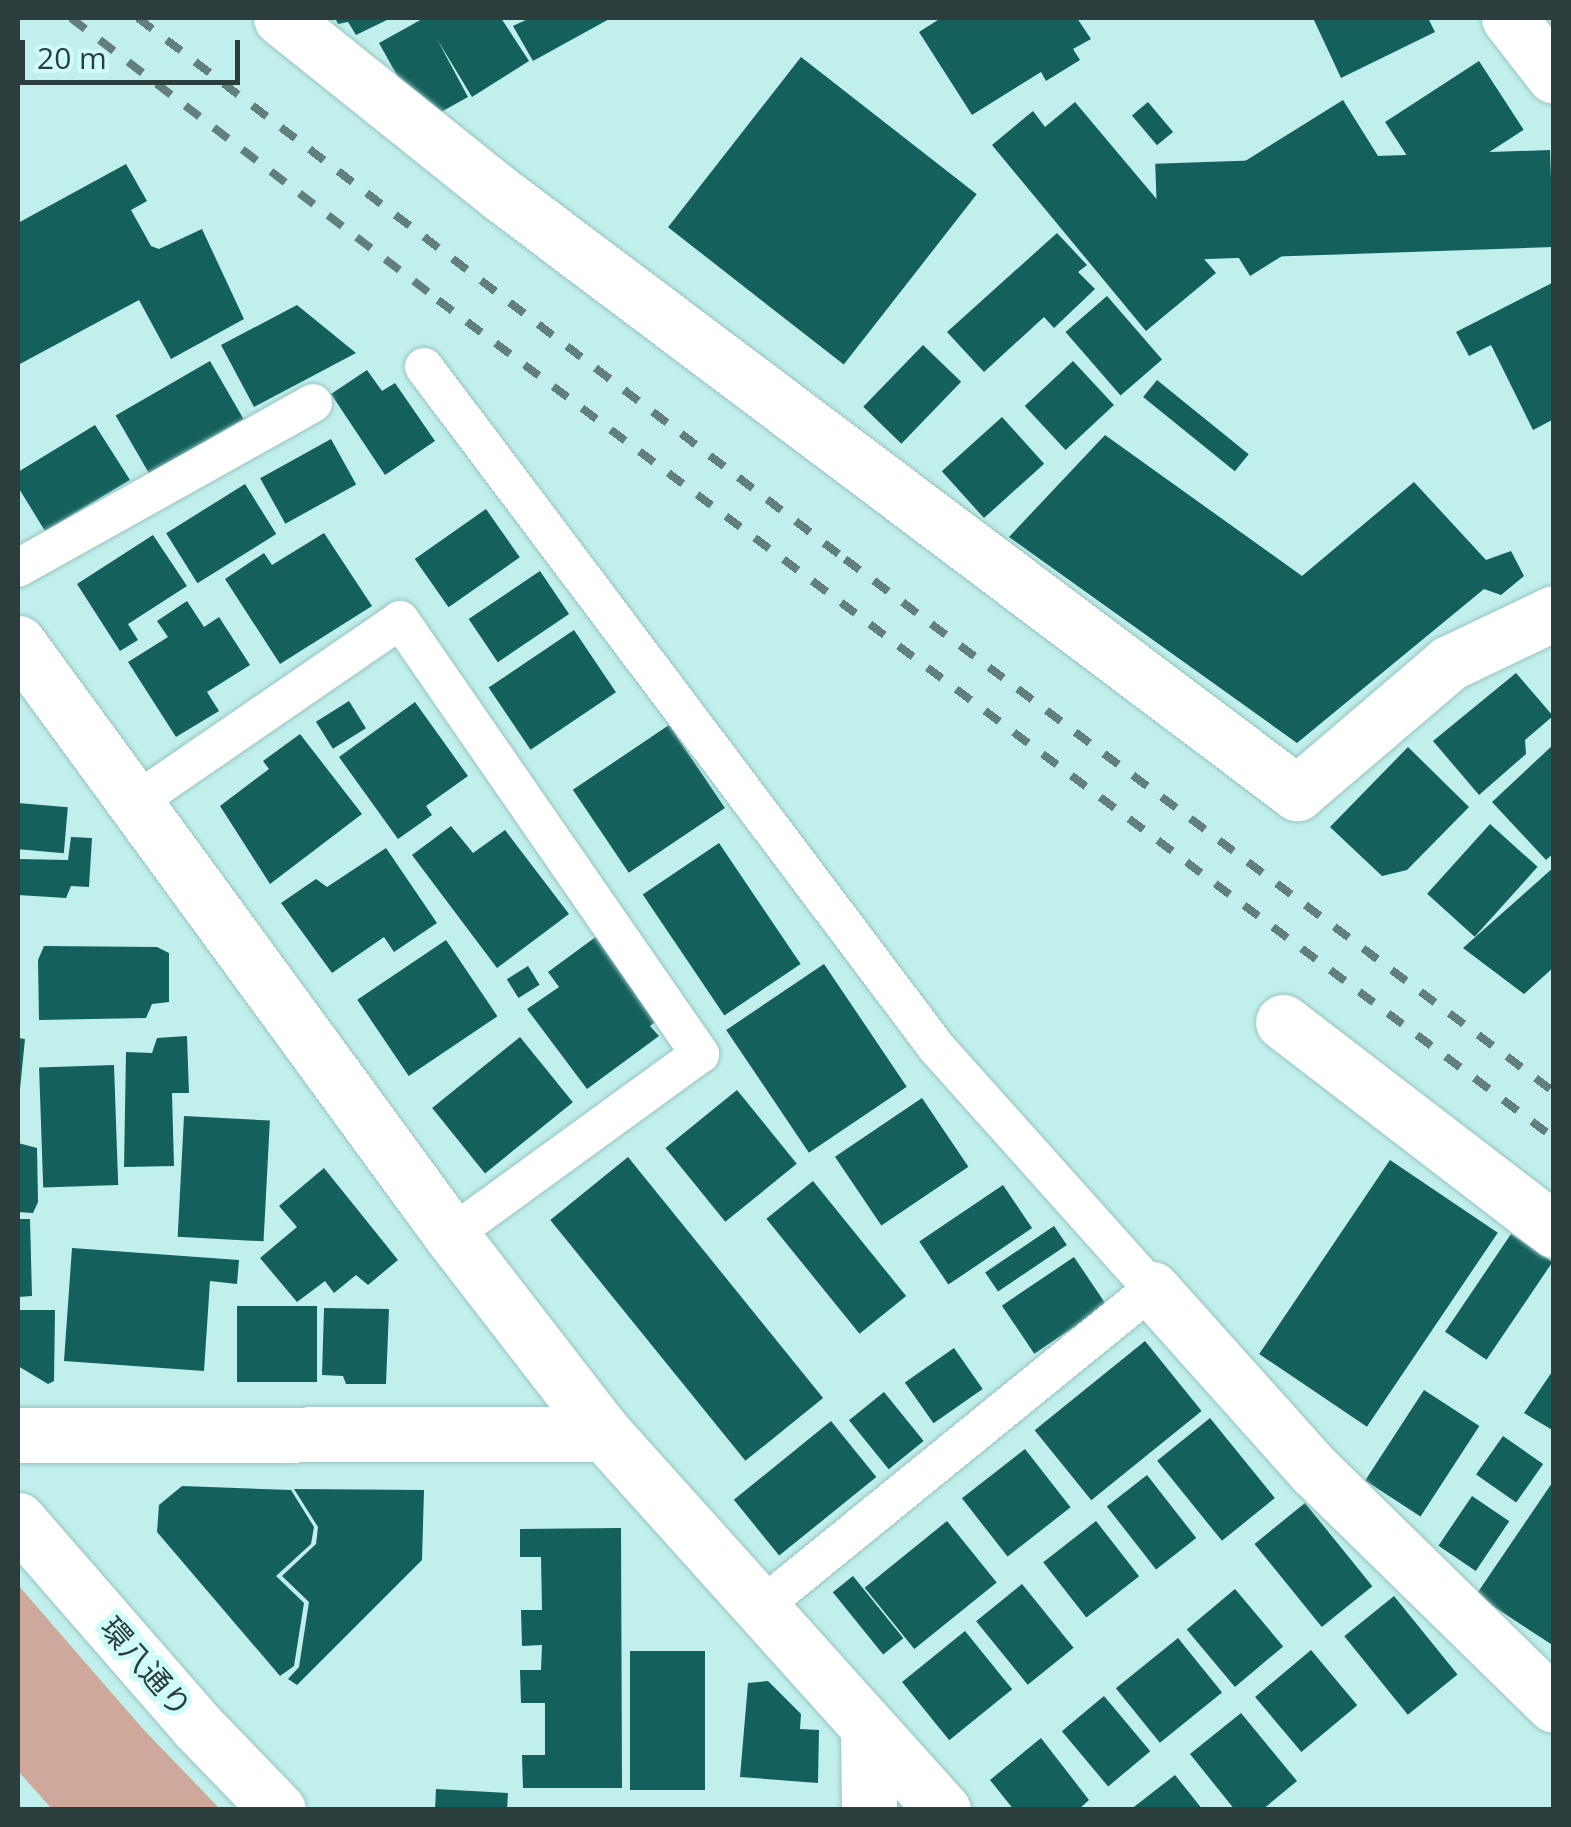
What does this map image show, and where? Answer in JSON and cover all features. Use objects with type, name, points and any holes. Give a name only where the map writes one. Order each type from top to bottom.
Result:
[{"type":"street","points":[[281,18],[502,194],[1297,794],[1449,663],[1554,613]]},
{"type":"street","points":[[1509,18],[1554,76]]},
{"type":"street","points":[[18,643],[451,1235],[605,1434],[943,1810]]},
{"type":"street","points":[[1283,1022],[1554,1230]]},
{"type":"street","points":[[1152,1289],[1315,1471],[1554,1705]]},
{"type":"street","points":[[18,1435],[605,1434]]},
{"type":"street","name":"環八通り","points":[[18,1520],[196,1724],[278,1810]]},
{"type":"street","points":[[868,1728],[869,1810]]},
{"type":"lane","points":[[424,367],[936,1047],[1152,1289],[761,1607]]},
{"type":"lane","points":[[18,568],[312,404]]},
{"type":"lane","points":[[134,803],[400,620],[700,1054],[451,1235]]},
{"type":"shaded area","points":[[18,1585],[143,1729],[220,1809],[52,1809],[18,1771]]},
{"type":"building","points":[[335,18],[391,18],[356,35],[348,22],[338,24]]},
{"type":"building","points":[[424,18],[501,18],[529,61],[472,97],[437,39],[468,97],[423,122],[379,43]]},
{"type":"building","points":[[530,18],[611,18],[533,61],[513,26]]},
{"type":"building","points":[[941,18],[1077,18],[1091,39],[1073,49],[1080,60],[1046,81],[1041,72],[972,115],[919,32]]},
{"type":"building","points":[[1313,18],[1428,18],[1435,32],[1341,78]]},
{"type":"building","points":[[801,57],[977,194],[844,365],[668,227]]},
{"type":"building","points":[[1479,61],[1524,130],[1430,191],[1385,122]]},
{"type":"building","points":[[1343,100],[1396,185],[1250,276],[1197,191]]},
{"type":"building","points":[[1075,102],[1170,215],[1159,224],[1178,248],[1188,240],[1216,273],[1146,331],[992,145],[1033,111],[1045,127]]},
{"type":"building","points":[[1148,102],[1173,132],[1157,145],[1132,115]]},
{"type":"building","points":[[1550,150],[1553,247],[1159,261],[1155,164]]},
{"type":"building","points":[[126,164],[147,201],[131,210],[151,246],[159,249],[202,229],[244,319],[171,359],[139,300],[18,365],[18,223]]},
{"type":"building","points":[[1057,233],[1087,265],[1078,272],[1095,289],[1054,328],[1044,317],[984,372],[947,332]]},
{"type":"building","points":[[1554,282],[1554,419],[1533,430],[1491,345],[1469,356],[1456,332]]},
{"type":"building","points":[[1107,296],[1162,359],[1121,395],[1065,332]]},
{"type":"building","points":[[297,305],[356,353],[254,407],[221,345]]},
{"type":"building","points":[[923,345],[961,382],[901,444],[863,407]]},
{"type":"building","points":[[210,361],[244,419],[149,474],[116,416]]},
{"type":"building","points":[[1073,361],[1114,405],[1066,450],[1025,406]]},
{"type":"building","points":[[367,370],[382,391],[395,383],[435,441],[385,475],[331,394]]},
{"type":"building","points":[[1157,380],[1249,454],[1235,471],[1143,397]]},
{"type":"building","points":[[1002,417],[1044,464],[984,518],[942,471]]},
{"type":"building","points":[[95,425],[130,480],[45,531],[18,487],[18,472]]},
{"type":"building","points":[[1105,435],[1302,576],[1414,482],[1486,560],[1511,551],[1524,576],[1501,595],[1484,589],[1297,743],[1009,537]]},
{"type":"building","points":[[331,439],[356,484],[285,524],[260,478]]},
{"type":"building","points":[[245,484],[276,534],[197,583],[166,533]]},
{"type":"building","points":[[486,509],[520,557],[449,607],[415,559]]},
{"type":"building","points":[[324,533],[372,606],[280,664],[225,579],[264,553],[272,565]]},
{"type":"building","points":[[153,535],[187,586],[128,624],[138,640],[120,651],[77,584]]},
{"type":"building","points":[[540,571],[569,614],[498,662],[469,619]]},
{"type":"building","points":[[187,601],[204,627],[219,617],[250,665],[207,692],[219,711],[176,737],[128,662],[168,637],[157,621]]},
{"type":"building","points":[[574,630],[616,692],[531,750],[489,688]]},
{"type":"building","points":[[1516,673],[1553,716],[1525,740],[1526,754],[1479,795],[1433,741]]},
{"type":"building","points":[[349,701],[366,728],[333,749],[316,722]]},
{"type":"building","points":[[415,702],[468,776],[426,806],[432,815],[398,839],[339,757]]},
{"type":"building","points":[[669,725],[725,808],[629,873],[573,790]]},
{"type":"building","points":[[300,734],[362,814],[270,884],[220,806],[269,769],[263,761]]},
{"type":"building","points":[[1554,744],[1554,853],[1546,860],[1492,802]]},
{"type":"building","points":[[1408,747],[1469,807],[1407,870],[1382,876],[1330,827]]},
{"type":"building","points":[[18,803],[68,807],[64,853],[18,849]]},
{"type":"building","points":[[1490,824],[1538,867],[1475,937],[1427,894]]},
{"type":"building","points":[[451,826],[473,853],[505,830],[569,914],[497,968],[412,855]]},
{"type":"building","points":[[71,837],[92,838],[89,887],[71,886],[66,898],[18,895],[18,859],[68,860]]},
{"type":"building","points":[[719,843],[801,964],[724,1015],[643,894]]},
{"type":"building","points":[[386,848],[437,923],[394,952],[384,937],[332,973],[281,903],[316,879],[327,887]]},
{"type":"building","points":[[1554,867],[1554,967],[1524,994],[1463,948]]},
{"type":"building","points":[[597,936],[659,1019],[650,1026],[659,1036],[587,1089],[527,1009],[559,987],[548,972]]},
{"type":"building","points":[[446,940],[497,1016],[409,1076],[357,1000]]},
{"type":"building","points":[[44,946],[157,947],[169,953],[169,1002],[152,1004],[146,1018],[39,1020],[38,960]]},
{"type":"building","points":[[824,964],[907,1087],[809,1153],[726,1030]]},
{"type":"building","points":[[528,966],[540,985],[518,998],[507,979]]},
{"type":"building","points":[[187,1036],[189,1093],[172,1093],[174,1166],[124,1167],[126,1052],[152,1053],[157,1038]]},
{"type":"building","points":[[520,1037],[573,1102],[485,1173],[432,1108]]},
{"type":"building","points":[[18,1038],[25,1039],[20,1089],[18,1089]]},
{"type":"building","points":[[114,1065],[118,1185],[43,1188],[39,1068]]},
{"type":"building","points":[[737,1090],[797,1164],[725,1222],[666,1148]]},
{"type":"building","points":[[922,1098],[968,1167],[881,1226],[835,1157]]},
{"type":"building","points":[[184,1116],[270,1121],[264,1241],[178,1237]]},
{"type":"building","points":[[18,1143],[37,1148],[38,1202],[33,1213],[18,1212]]},
{"type":"building","points":[[628,1157],[823,1398],[745,1461],[550,1220]]},
{"type":"building","points":[[1390,1160],[1498,1233],[1367,1427],[1259,1354]]},
{"type":"building","points":[[324,1168],[398,1260],[368,1285],[356,1275],[334,1293],[325,1281],[297,1302],[260,1258],[297,1227],[279,1206]]},
{"type":"building","points":[[813,1181],[906,1296],[860,1334],[766,1219]]},
{"type":"building","points":[[1003,1185],[1032,1228],[948,1285],[919,1241]]},
{"type":"building","points":[[18,1219],[30,1219],[32,1296],[18,1297]]},
{"type":"building","points":[[1054,1226],[1067,1245],[998,1291],[985,1272]]},
{"type":"building","points":[[1511,1234],[1552,1262],[1486,1360],[1445,1332]]},
{"type":"building","points":[[72,1248],[239,1260],[237,1284],[210,1281],[204,1371],[64,1361]]},
{"type":"building","points":[[1074,1257],[1106,1305],[1034,1354],[1002,1306]]},
{"type":"building","points":[[237,1306],[317,1306],[317,1382],[237,1382]]},
{"type":"building","points":[[324,1308],[389,1309],[386,1384],[346,1384],[343,1376],[322,1375]]},
{"type":"building","points":[[18,1310],[55,1310],[54,1381],[48,1384],[18,1366]]},
{"type":"building","points":[[1145,1341],[1202,1411],[1091,1500],[1035,1430]]},
{"type":"building","points":[[954,1348],[983,1389],[934,1423],[905,1382]]},
{"type":"building","points":[[1554,1369],[1554,1431],[1524,1413]]},
{"type":"building","points":[[1424,1390],[1479,1426],[1421,1517],[1365,1481]]},
{"type":"building","points":[[884,1392],[924,1441],[889,1469],[849,1420]]},
{"type":"building","points":[[1210,1418],[1275,1498],[1222,1541],[1157,1461]]},
{"type":"building","points":[[831,1421],[876,1477],[779,1556],[734,1500]]},
{"type":"building","points":[[1503,1436],[1543,1464],[1516,1503],[1476,1475]]},
{"type":"building","points":[[1025,1449],[1071,1507],[1008,1557],[962,1498]]},
{"type":"building","points":[[1147,1475],[1196,1538],[1156,1569],[1107,1506]]},
{"type":"building","points":[[1554,1480],[1554,1646],[1476,1595]]},
{"type":"building","points":[[182,1486],[291,1490],[314,1527],[311,1544],[276,1576],[304,1603],[294,1666],[280,1676],[157,1532],[159,1505]]},
{"type":"building","points":[[294,1489],[424,1490],[422,1560],[297,1685],[288,1679],[299,1667],[309,1602],[282,1576],[316,1544],[318,1527]]},
{"type":"building","points":[[1472,1496],[1509,1521],[1476,1571],[1438,1546]]},
{"type":"building","points":[[1305,1503],[1372,1586],[1322,1627],[1254,1544]]},
{"type":"building","points":[[947,1521],[997,1582],[914,1649],[865,1588]]},
{"type":"building","points":[[1096,1521],[1139,1576],[1086,1617],[1043,1562]]},
{"type":"building","points":[[621,1528],[622,1788],[523,1788],[522,1755],[545,1755],[545,1703],[521,1703],[520,1670],[541,1670],[542,1645],[522,1646],[521,1610],[542,1610],[541,1557],[520,1557],[520,1529]]},
{"type":"building","points":[[853,1576],[903,1638],[883,1655],[833,1592]]},
{"type":"building","points":[[1022,1584],[1074,1648],[1028,1685],[976,1621]]},
{"type":"building","points":[[1235,1589],[1283,1646],[1235,1687],[1187,1629]]},
{"type":"building","points":[[1394,1596],[1458,1674],[1408,1715],[1344,1636]]},
{"type":"building","points":[[965,1631],[1012,1689],[949,1740],[902,1682]]},
{"type":"building","points":[[1178,1638],[1222,1692],[1160,1743],[1116,1688]]},
{"type":"building","points":[[1311,1650],[1357,1705],[1301,1752],[1255,1697]]},
{"type":"building","points":[[630,1651],[705,1651],[705,1790],[630,1790]]},
{"type":"building","points":[[768,1681],[801,1714],[800,1729],[819,1730],[818,1783],[740,1777],[748,1683]]},
{"type":"building","points":[[1104,1696],[1150,1751],[1108,1787],[1062,1731]]},
{"type":"building","points":[[1241,1713],[1297,1781],[1262,1810],[1235,1810],[1190,1754]]},
{"type":"building","points":[[1041,1738],[1089,1800],[1078,1810],[1014,1810],[990,1780]]},
{"type":"building","points":[[1175,1775],[1203,1810],[1130,1810]]},
{"type":"building","points":[[436,1789],[508,1793],[507,1810],[435,1810]]},
{"type":"railway","points":[[71,18],[438,300],[1554,1138]]},
{"type":"railway","points":[[138,18],[845,559],[1554,1092]]}]
